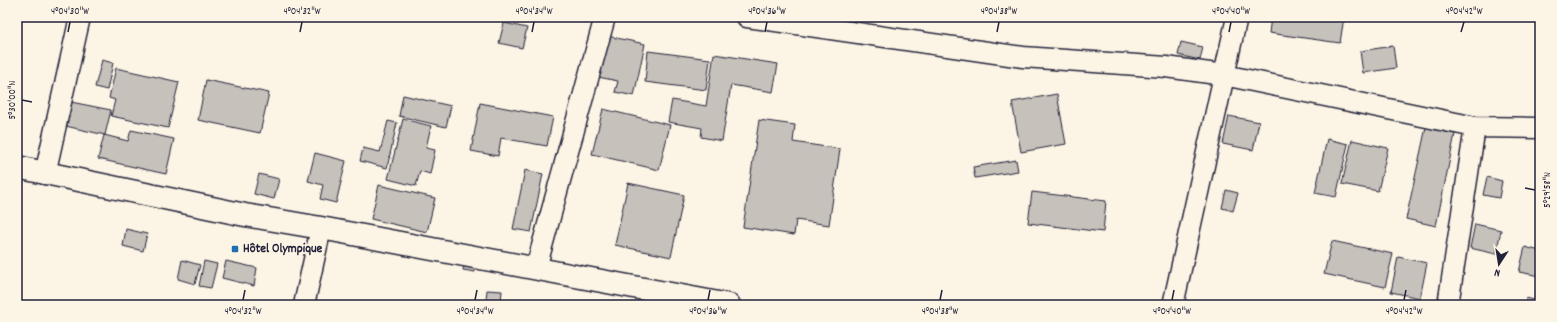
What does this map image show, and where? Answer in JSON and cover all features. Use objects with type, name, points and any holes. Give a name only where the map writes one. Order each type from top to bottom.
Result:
[{"type":"street","points":[[45,174],[80,17]]},
{"type":"street","points":[[536,268],[605,17]]},
{"type":"street","points":[[747,17],[1023,56],[1166,67],[1224,75],[1475,127],[1540,128]]},
{"type":"street","points":[[1173,305],[1237,17]]},
{"type":"street","points":[[1448,305],[1475,127]]},
{"type":"street","points":[[17,167],[245,215],[729,305]]},
{"type":"street","points":[[304,305],[321,228]]},
{"type":"building","points":[[1271,17],[1344,17],[1340,43],[1269,33]]},
{"type":"building","points":[[504,23],[527,28],[522,48],[499,43]]},
{"type":"building","points":[[607,36],[645,44],[634,96],[615,92],[618,81],[598,77]]},
{"type":"building","points":[[1181,42],[1203,47],[1200,60],[1178,55]]},
{"type":"building","points":[[1393,46],[1396,68],[1363,73],[1360,51]]},
{"type":"building","points":[[648,51],[710,59],[706,90],[645,82]]},
{"type":"building","points":[[714,54],[778,64],[773,92],[731,85],[722,141],[701,137],[702,128],[668,122],[672,100],[706,106]]},
{"type":"building","points":[[102,60],[113,63],[107,90],[95,87]]},
{"type":"building","points":[[116,68],[179,82],[168,128],[111,116],[115,100],[109,98]]},
{"type":"building","points":[[206,80],[269,93],[260,133],[198,120]]},
{"type":"building","points":[[1057,94],[1066,144],[1021,152],[1012,102]]},
{"type":"building","points":[[403,95],[451,106],[446,127],[399,116]]},
{"type":"building","points":[[66,101],[111,110],[105,135],[61,125]]},
{"type":"building","points":[[480,103],[553,117],[547,146],[501,138],[498,156],[471,151]]},
{"type":"building","points":[[603,109],[670,125],[659,170],[592,154]]},
{"type":"building","points":[[1229,116],[1259,122],[1253,150],[1223,144]]},
{"type":"building","points":[[403,119],[431,126],[426,148],[435,150],[430,174],[420,171],[416,186],[388,179]]},
{"type":"building","points":[[759,120],[795,125],[793,142],[840,149],[829,225],[796,220],[794,235],[743,227]]},
{"type":"building","points":[[388,121],[397,123],[387,168],[360,161],[363,148],[380,152]]},
{"type":"building","points":[[1426,127],[1455,134],[1436,226],[1406,219]]},
{"type":"building","points":[[131,130],[174,139],[166,174],[98,159],[104,135],[128,141]]},
{"type":"building","points":[[1327,139],[1348,144],[1336,197],[1315,193]]},
{"type":"building","points":[[1352,140],[1388,148],[1378,191],[1342,184]]},
{"type":"building","points":[[315,153],[346,161],[336,203],[320,199],[323,185],[308,181]]},
{"type":"building","points":[[1016,160],[1018,171],[975,178],[973,167]]},
{"type":"building","points":[[525,170],[543,174],[531,232],[513,229]]},
{"type":"building","points":[[259,174],[279,179],[274,199],[254,194]]},
{"type":"building","points":[[1487,177],[1502,181],[1499,198],[1483,195]]},
{"type":"building","points":[[628,183],[684,195],[671,257],[615,245]]},
{"type":"building","points":[[379,185],[435,198],[427,232],[371,219]]},
{"type":"building","points":[[1226,190],[1238,193],[1233,211],[1222,208]]},
{"type":"building","points":[[1032,192],[1106,201],[1103,232],[1028,223]]},
{"type":"building","points":[[1475,224],[1501,230],[1496,254],[1470,248]]},
{"type":"building","points":[[126,229],[147,234],[143,251],[123,246]]},
{"type":"building","points":[[1332,241],[1393,254],[1385,287],[1324,274]]},
{"type":"building","points":[[1525,247],[1540,251],[1540,276],[1519,272]]},
{"type":"building","points":[[1398,257],[1427,263],[1420,298],[1391,292]]},
{"type":"building","points":[[465,258],[477,260],[475,272],[463,270]]},
{"type":"building","points":[[182,260],[200,265],[195,284],[178,279]]},
{"type":"building","points":[[204,261],[217,264],[211,288],[199,286]]},
{"type":"building","points":[[226,261],[257,268],[254,286],[222,278]]},
{"type":"building","points":[[487,290],[502,291],[501,301],[486,300]]},
{"type":"building","points":[[1536,291],[1540,292],[1540,305],[1524,305],[1526,298],[1534,300]]},
{"type":"place","name":"Hôtel Olympique","points":[[235,249]]}]
